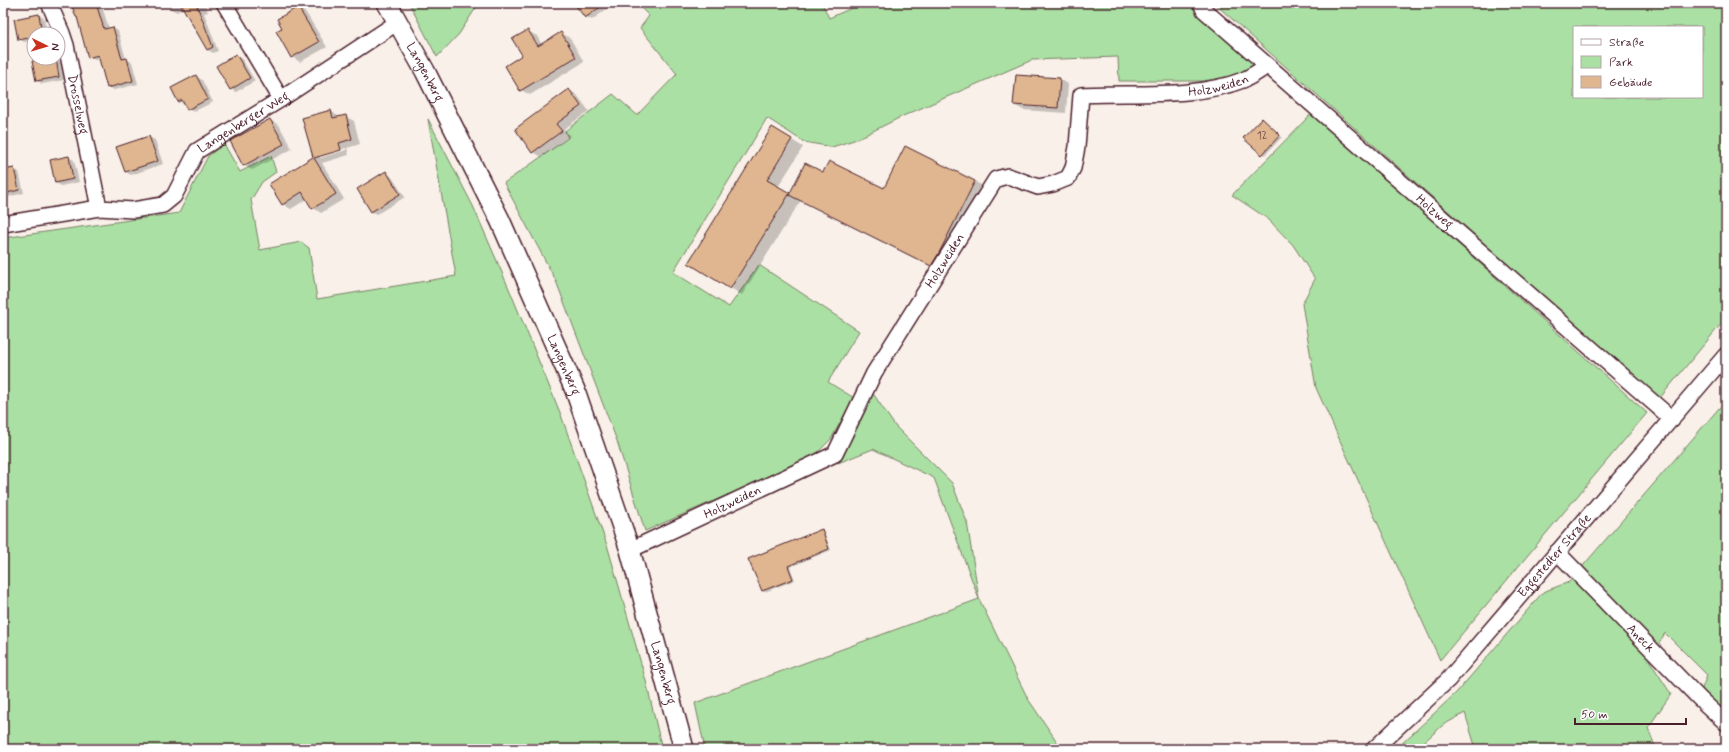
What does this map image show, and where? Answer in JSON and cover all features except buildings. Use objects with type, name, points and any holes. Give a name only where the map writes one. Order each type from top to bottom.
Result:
[{"type":"main road","name":"Langenberg","points":[[388,3],[425,71],[509,241],[575,390],[630,550],[684,749]]},
{"type":"street","name":"Drosselweg","points":[[49,3],[66,45],[100,208]]},
{"type":"street","points":[[224,3],[281,99]]},
{"type":"street","name":"Holzweg","points":[[1201,3],[1204,10],[1267,66],[1672,419]]},
{"type":"street","name":"Langenberger Weg","points":[[3,224],[100,208],[134,210],[163,205],[174,196],[197,151],[281,99],[398,22]]},
{"type":"street","name":"Holzweiden","points":[[630,550],[835,454],[874,373],[996,179],[1008,176],[1038,187],[1053,184],[1068,178],[1073,168],[1077,147],[1081,95],[1216,89],[1244,80],[1267,66]]},
{"type":"street","name":"Eggestedter Straße","points":[[1374,749],[1448,680],[1726,355]]},
{"type":"street","name":"Aneck","points":[[1557,552],[1700,700],[1726,723]]},
{"type":"green space","points":[[409,3],[479,3],[459,34],[437,57]]},
{"type":"green space","points":[[636,3],[822,3],[829,18],[863,3],[1190,3],[1200,18],[1256,66],[1232,76],[1203,81],[1119,81],[1118,57],[1032,60],[903,116],[857,139],[832,147],[804,142],[767,118],[673,272],[729,307],[759,265],[859,331],[828,382],[854,398],[831,439],[812,458],[645,531],[617,441],[556,281],[504,183],[568,138],[565,131],[613,94],[637,115],[677,74],[640,28],[649,16]]},
{"type":"green space","points":[[1214,3],[1726,3],[1726,318],[1659,399]]},
{"type":"green space","points":[[1312,113],[1647,413],[1440,660],[1316,388],[1302,304],[1315,279],[1293,245],[1268,219],[1232,195]]},
{"type":"green space","points":[[428,119],[473,206],[561,415],[608,548],[646,681],[662,749],[3,749],[3,238],[179,213],[208,156],[224,144],[240,172],[271,156],[276,172],[262,182],[251,200],[260,250],[301,242],[309,248],[317,299],[456,276]]},
{"type":"green space","points":[[872,392],[895,426],[952,483],[967,522],[979,599],[934,478],[873,449],[838,463]]},
{"type":"green space","points":[[1726,400],[1726,715],[1701,691],[1707,675],[1665,633],[1649,660],[1671,694],[1648,728],[1656,749],[1476,749],[1465,713],[1443,725],[1416,749],[1396,749],[1457,692],[1543,592],[1569,582]]},
{"type":"green space","points":[[979,599],[1028,699],[1062,749],[705,749],[695,703]]}]
